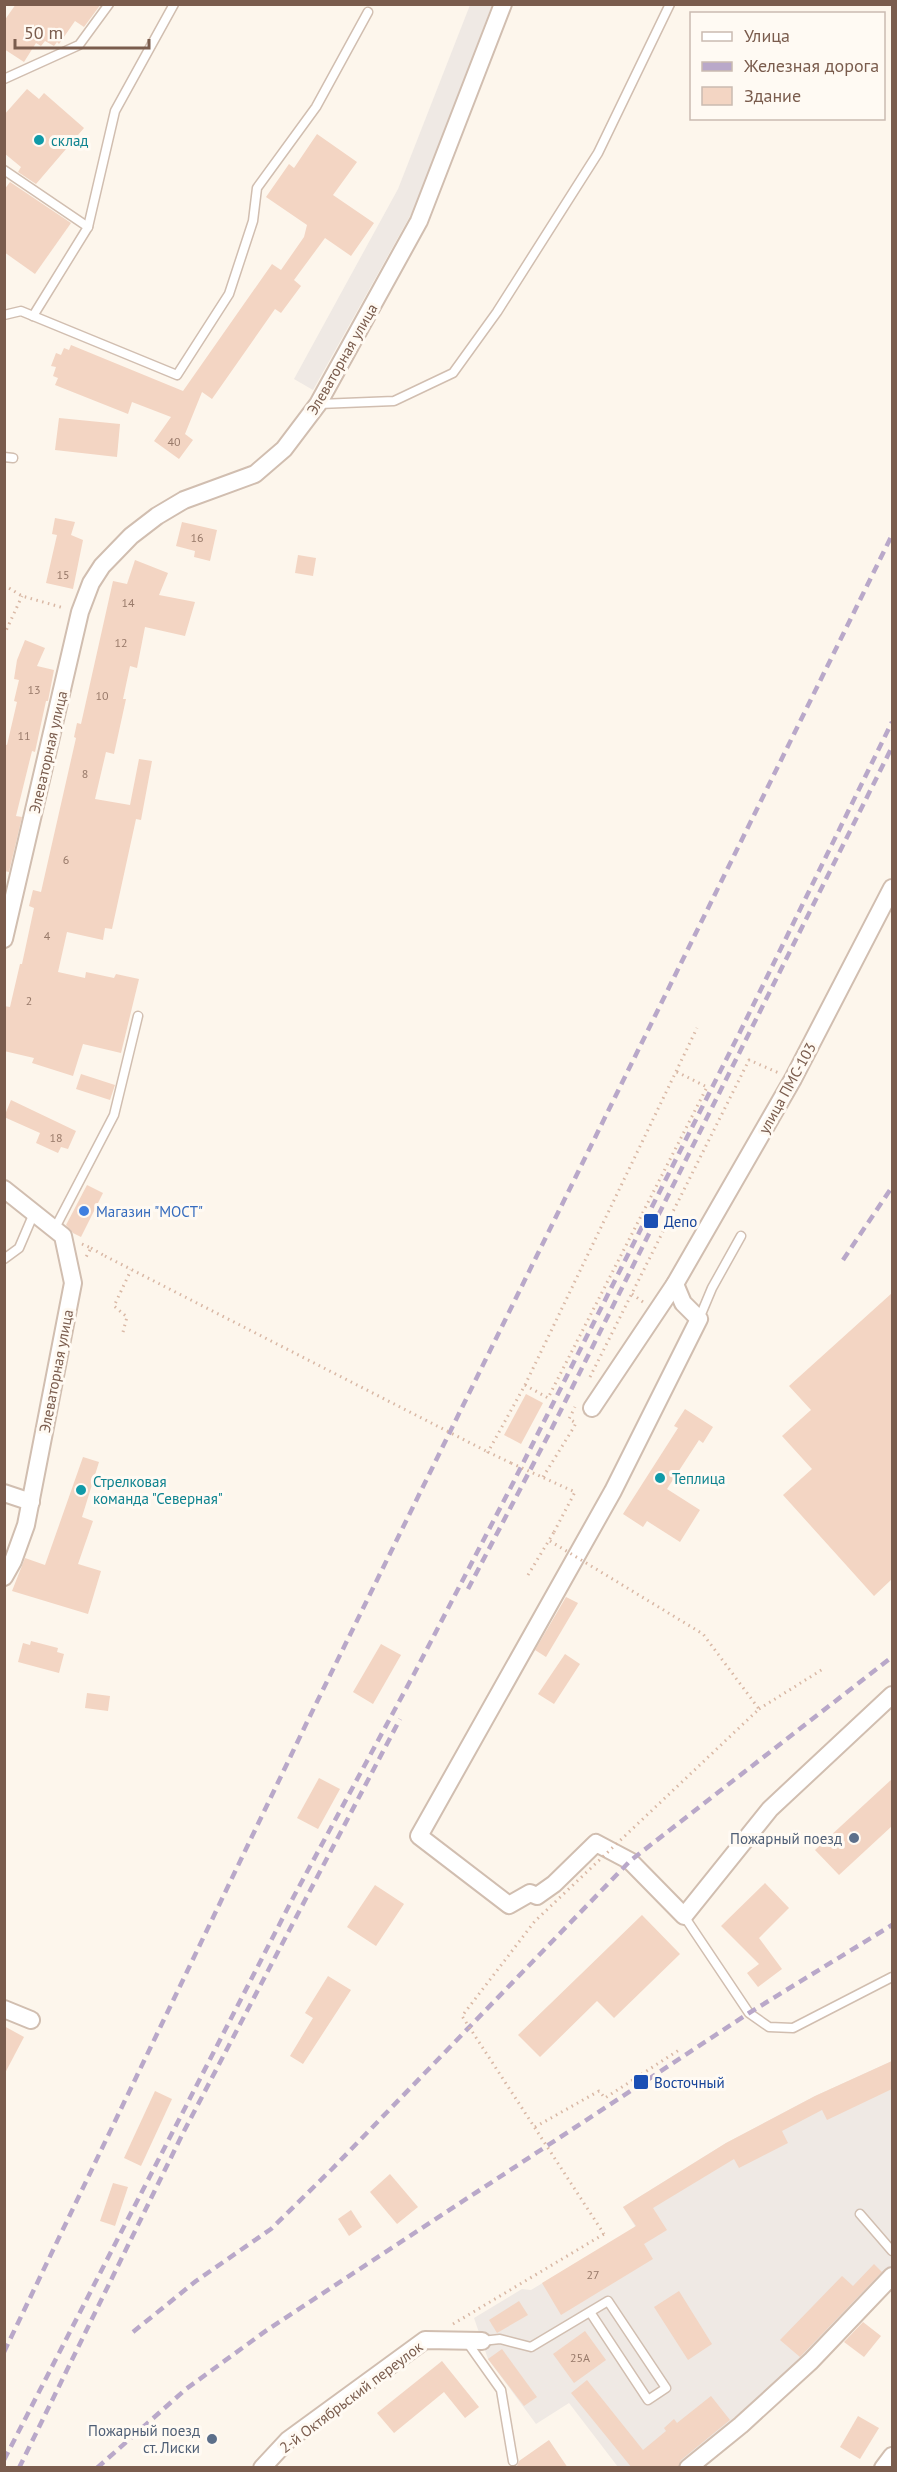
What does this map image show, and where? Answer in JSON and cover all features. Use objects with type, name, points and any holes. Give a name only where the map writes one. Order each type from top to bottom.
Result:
[{"type":"street","name":"Элеваторная улица","points":[[4,939],[80,612],[91,583],[102,566],[131,536],[157,516],[184,500],[255,474],[284,449],[318,404],[418,221],[503,4]]},
{"type":"street","name":"улица ПМС-103","points":[[586,1403],[675,1284],[793,1079],[892,888]]},
{"type":"street","name":"Элеваторная улица","points":[[4,1189],[63,1236],[72,1283],[26,1525],[13,1561],[4,1577]]},
{"type":"street","points":[[675,1284],[683,1303],[699,1319],[613,1491],[418,1836],[509,1905],[530,1893],[537,1896],[554,1884],[596,1843],[630,1861],[684,1916],[771,1809],[892,1695]]},
{"type":"street","points":[[4,1493],[31,1502]]},
{"type":"street","points":[[4,2009],[31,2020]]},
{"type":"street","points":[[688,2468],[741,2425],[811,2361],[892,2276]]},
{"type":"street","name":"2-й Октябрьский переулок","points":[[262,2468],[288,2440],[426,2340],[474,2341]]},
{"type":"street","points":[[883,2468],[892,2456]]},
{"type":"lane","points":[[4,80],[79,45],[109,4]]},
{"type":"lane","points":[[33,316],[88,227],[115,111],[174,4]]},
{"type":"lane","points":[[318,404],[394,400],[453,373],[497,312],[598,153],[670,4]]},
{"type":"lane","points":[[4,315],[21,311],[177,375],[229,294],[253,221],[257,188],[316,108],[368,12]]},
{"type":"lane","points":[[4,170],[88,227]]},
{"type":"lane","points":[[55,1228],[114,1115],[138,1016]]},
{"type":"lane","points":[[4,1259],[19,1248],[34,1212]]},
{"type":"lane","points":[[699,1319],[712,1288],[741,1236]]},
{"type":"lane","points":[[684,1916],[749,2013],[769,2027],[793,2028],[892,1977]]},
{"type":"lane","points":[[860,2214],[892,2252]]},
{"type":"lane","points":[[513,2461],[501,2390],[474,2341],[500,2339],[531,2347],[608,2301],[666,2388],[648,2400],[590,2312]]},
{"type":"path","points":[[4,585],[22,596],[80,612]]},
{"type":"path","points":[[4,635],[22,596]]},
{"type":"path","points":[[488,1452],[525,1385],[697,1028]]},
{"type":"path","points":[[590,1377],[748,1060],[793,1079]]},
{"type":"path","points":[[525,1385],[548,1398],[707,1087],[675,1071]]},
{"type":"path","points":[[91,1248],[488,1452],[575,1492],[550,1541],[528,1575]]},
{"type":"path","points":[[123,1332],[127,1317],[114,1306],[131,1270]]},
{"type":"path","points":[[543,1477],[576,1423],[569,1419],[586,1403]]},
{"type":"path","points":[[550,1541],[703,1634],[759,1709]]},
{"type":"path","points":[[450,2325],[604,2234],[462,2016],[535,1921],[759,1709],[823,1669]]},
{"type":"path","points":[[535,2127],[599,2091],[605,2098],[679,2050]]},
{"type":"shaded area","points":[[470,5],[492,5],[419,200],[313,390],[294,379],[398,189]]},
{"type":"shaded area","points":[[892,2061],[892,2272],[803,2360],[733,2423],[678,2467],[618,2467],[569,2403],[536,2424],[488,2359],[474,2318],[522,2289],[531,2290],[634,2228],[635,2226],[623,2207],[726,2143],[815,2096]]},
{"type":"building","points":[[16,4],[101,4],[84,27],[75,21],[59,44],[57,42],[54,46],[45,41],[41,46],[36,43],[24,62],[4,49],[4,21]]},
{"type":"building","name":"склад","points":[[27,89],[39,99],[44,93],[84,128],[36,184],[18,172],[21,167],[4,153],[4,115]]},
{"type":"building","points":[[317,134],[357,162],[333,195],[374,223],[351,256],[325,238],[294,280],[301,286],[281,313],[275,309],[212,399],[202,392],[185,434],[193,440],[179,459],[154,441],[171,417],[132,402],[128,414],[55,385],[58,378],[53,376],[56,367],[51,366],[56,353],[61,355],[64,348],[69,350],[71,345],[183,391],[272,264],[281,270],[304,237],[307,225],[266,197],[289,164],[294,168]]},
{"type":"building","points":[[10,182],[71,223],[35,274],[4,252],[4,190]]},
{"type":"building","points":[[59,418],[120,424],[117,457],[55,450]]},
{"type":"building","points":[[55,518],[75,522],[71,535],[83,540],[73,589],[46,583],[57,535],[52,534]]},
{"type":"building","points":[[182,522],[217,530],[210,561],[194,557],[195,551],[176,546]]},
{"type":"building","points":[[298,555],[316,558],[313,576],[295,573]]},
{"type":"building","points":[[135,560],[168,573],[159,595],[195,602],[185,636],[145,627],[137,668],[130,666],[123,699],[126,699],[114,754],[106,752],[95,799],[130,805],[139,759],[152,761],[141,820],[136,819],[112,929],[105,928],[103,940],[67,932],[58,972],[85,978],[86,972],[114,978],[116,974],[139,979],[121,1053],[83,1044],[73,1076],[32,1063],[34,1058],[4,1051],[4,1006],[10,1007],[20,964],[22,964],[34,908],[29,906],[33,890],[41,892],[76,738],[74,737],[77,723],[81,724],[113,581],[127,584]]},
{"type":"building","points":[[25,640],[45,648],[37,666],[54,670],[35,752],[32,751],[16,816],[22,817],[9,872],[4,871],[4,744],[7,745],[17,702],[14,701],[19,680],[14,679],[17,660]]},
{"type":"building","points":[[81,1074],[115,1085],[110,1100],[76,1089]]},
{"type":"building","points":[[11,1100],[76,1131],[68,1149],[61,1147],[58,1153],[36,1143],[40,1133],[4,1117]]},
{"type":"building","name":"Магазин \"МОСТ\"","points":[[87,1185],[103,1193],[81,1237],[73,1233],[66,1225]]},
{"type":"building","points":[[892,1293],[892,1579],[874,1596],[783,1495],[812,1469],[782,1436],[811,1410],[789,1386]]},
{"type":"building","points":[[526,1394],[543,1403],[521,1444],[504,1435]]},
{"type":"building","name":"Теплица","points":[[685,1409],[713,1427],[703,1443],[699,1440],[667,1489],[700,1510],[680,1542],[647,1521],[643,1527],[623,1514],[678,1428],[674,1426]]},
{"type":"building","points":[[83,1457],[99,1462],[82,1517],[93,1521],[78,1564],[101,1571],[88,1614],[12,1591],[25,1558],[45,1565]]},
{"type":"building","points":[[566,1597],[578,1603],[546,1657],[535,1650]]},
{"type":"building","points":[[31,1641],[58,1648],[57,1652],[64,1654],[59,1673],[18,1662],[23,1643],[30,1645]]},
{"type":"building","points":[[381,1644],[401,1655],[373,1704],[353,1692]]},
{"type":"building","points":[[565,1654],[580,1664],[554,1704],[538,1694]]},
{"type":"building","points":[[87,1693],[110,1696],[108,1711],[85,1708]]},
{"type":"building","points":[[319,1778],[340,1789],[318,1829],[297,1818]]},
{"type":"building","name":"Пожарный поезд","points":[[892,1779],[892,1826],[839,1875],[815,1850]]},
{"type":"building","points":[[765,1883],[789,1908],[759,1938],[782,1969],[758,1987],[747,1973],[759,1964],[721,1926]]},
{"type":"building","points":[[375,1885],[404,1904],[376,1946],[347,1927]]},
{"type":"building","points":[[642,1915],[680,1954],[614,2018],[597,2001],[540,2057],[518,2035]]},
{"type":"building","points":[[328,1976],[351,1990],[303,2064],[290,2056],[313,2018],[305,2013]]},
{"type":"building","points":[[4,2026],[24,2037],[4,2075]]},
{"type":"building","points":[[892,2061],[892,2089],[827,2120],[822,2110],[782,2131],[788,2143],[739,2168],[734,2159],[653,2208],[667,2230],[644,2244],[653,2259],[561,2315],[542,2283],[636,2226],[623,2207],[726,2143],[815,2096]]},
{"type":"building","points":[[155,2091],[172,2099],[141,2166],[124,2158]]},
{"type":"building","points":[[390,2174],[418,2207],[397,2224],[370,2192]]},
{"type":"building","points":[[113,2183],[128,2187],[115,2226],[100,2221]]},
{"type":"building","points":[[351,2210],[362,2227],[349,2236],[338,2219]]},
{"type":"building","points":[[874,2264],[882,2272],[800,2357],[780,2340],[842,2276],[853,2286]]},
{"type":"building","points":[[679,2291],[712,2344],[688,2360],[654,2307]]},
{"type":"building","points":[[519,2301],[528,2315],[497,2333],[489,2320]]},
{"type":"building","points":[[863,2322],[881,2336],[864,2357],[844,2342]]},
{"type":"building","points":[[585,2331],[606,2360],[574,2383],[553,2354]]},
{"type":"building","points":[[502,2349],[537,2397],[524,2406],[488,2359]]},
{"type":"building","points":[[442,2361],[479,2407],[465,2418],[444,2392],[394,2433],[377,2413]]},
{"type":"building","points":[[587,2380],[643,2450],[666,2431],[664,2428],[674,2419],[677,2423],[711,2396],[730,2420],[681,2460],[678,2468],[632,2468],[571,2393]]},
{"type":"building","points":[[858,2416],[879,2428],[860,2459],[840,2447]]},
{"type":"building","points":[[549,2440],[568,2468],[510,2468],[517,2466],[519,2461]]},
{"type":"railway","points":[[4,2352],[309,1718],[892,535]]},
{"type":"railway","points":[[4,2460],[294,1896],[414,1674],[511,1487],[740,1032],[892,722]]},
{"type":"railway","points":[[468,1589],[550,1432],[892,747]]},
{"type":"railway","points":[[843,1260],[892,1187]]},
{"type":"railway","points":[[133,2332],[196,2281],[271,2229],[630,1861],[892,1657]]},
{"type":"railway","points":[[19,2468],[183,2133],[400,1719]]},
{"type":"railway","points":[[97,2468],[186,2389],[267,2330],[749,2013],[892,1925]]},
{"type":"place","name":"склад","points":[[39,140]]},
{"type":"place","name":"Магазин \"МОСТ\"","points":[[84,1211]]},
{"type":"place","name":"Депо","points":[[651,1221]]},
{"type":"place","name":"Теплица","points":[[660,1478]]},
{"type":"place","name":"Стрелковая команда \"Северная\"","points":[[81,1490]]},
{"type":"place","name":"Пожарный поезд","points":[[854,1838]]},
{"type":"place","name":"Восточный","points":[[641,2082]]},
{"type":"place","name":"Пожарный поезд ст. Лиски","points":[[212,2439]]}]
